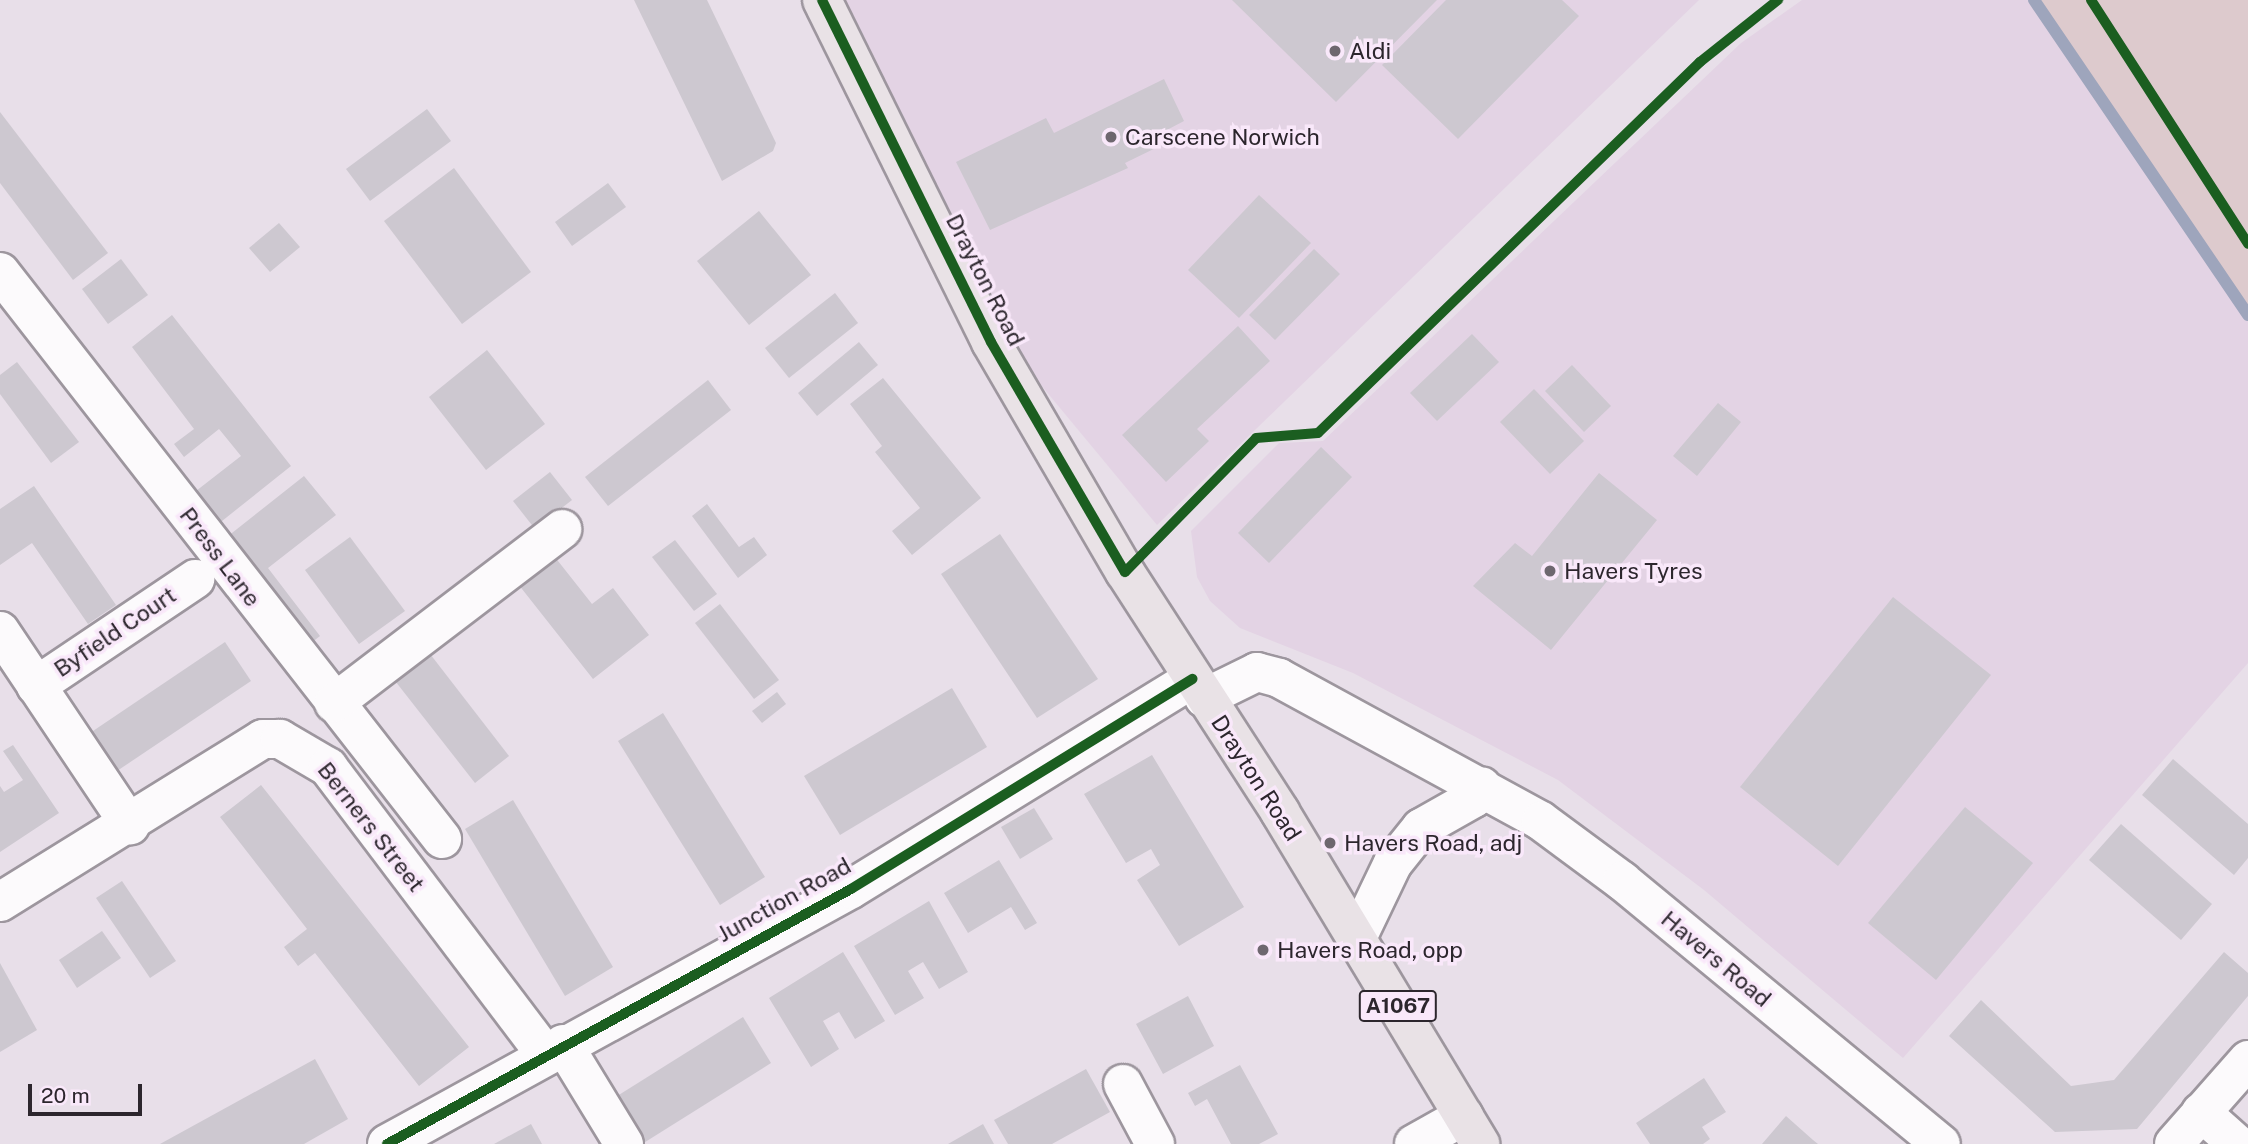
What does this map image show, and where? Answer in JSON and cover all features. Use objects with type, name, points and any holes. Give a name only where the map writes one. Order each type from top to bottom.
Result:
[{"type":"main road","name":"Drayton Road","points":[[822,0],[991,342],[1199,688],[1357,938],[1472,1130]]},
{"type":"street","name":"Press Lane","points":[[0,272],[334,703],[443,839]]},
{"type":"street","points":[[334,703],[562,529]]},
{"type":"street","name":"Byfield Court","points":[[36,686],[195,579]]},
{"type":"street","name":"Byfield Court","points":[[0,631],[130,825]]},
{"type":"street","name":"Havers Road","points":[[1199,688],[1257,672],[1279,678],[1482,786],[1622,881],[1941,1144]]},
{"type":"street","name":"Junction Road","points":[[387,1144],[851,889],[1199,688]]},
{"type":"street","name":"Berners Street","points":[[0,902],[130,825],[263,739],[280,739],[312,754],[328,767],[555,1050],[624,1144]]},
{"type":"street","points":[[1357,938],[1393,863],[1421,828],[1474,798],[1482,786]]},
{"type":"street","points":[[2174,1144],[2248,1060]]},
{"type":"street","points":[[1123,1084],[1155,1144]]},
{"type":"street","points":[[2201,1112],[2237,1144]]},
{"type":"street","points":[[1414,1144],[1472,1130]]},
{"type":"shaded area","points":[[842,0],[1699,0],[1157,525],[1031,373],[900,130]]},
{"type":"shaded area","points":[[1802,0],[2034,0],[2248,315],[2248,663],[1903,1058],[1704,890],[1558,780],[1353,673],[1240,628],[1210,601],[1197,577],[1191,531],[1279,443],[1323,441],[1741,43]]},
{"type":"shaded area","points":[[2034,0],[2248,0],[2248,315],[2065,48]]},
{"type":"building","points":[[634,0],[707,0],[776,143],[773,151],[722,181]]},
{"type":"building","name":"Aldi","points":[[1232,0],[1437,0],[1336,102]]},
{"type":"building","points":[[1446,0],[1562,0],[1579,16],[1458,139],[1382,65]]},
{"type":"building","points":[[1164,79],[1184,121],[1163,132],[1168,142],[1125,163],[1128,168],[990,230],[956,162],[1046,118],[1054,133]]},
{"type":"building","points":[[427,109],[451,141],[370,201],[346,169]]},
{"type":"building","points":[[0,112],[108,253],[73,280],[0,183]]},
{"type":"building","points":[[454,168],[531,272],[462,324],[384,221]]},
{"type":"building","points":[[608,183],[626,207],[572,246],[555,222]]},
{"type":"building","points":[[1259,195],[1311,243],[1239,318],[1188,270]]},
{"type":"building","points":[[759,211],[811,275],[749,325],[697,261]]},
{"type":"building","points":[[279,223],[300,247],[270,272],[249,248]]},
{"type":"building","points":[[1314,249],[1340,274],[1275,340],[1249,315]]},
{"type":"building","points":[[121,259],[148,295],[108,324],[82,289]]},
{"type":"building","points":[[835,293],[858,323],[789,378],[765,348]]},
{"type":"building","points":[[172,315],[291,466],[212,529],[187,498],[241,456],[219,429],[184,457],[174,444],[194,429],[132,347]]},
{"type":"building","points":[[1238,326],[1270,361],[1197,429],[1209,441],[1166,482],[1122,435]]},
{"type":"building","points":[[1472,334],[1499,362],[1437,421],[1410,393]]},
{"type":"building","points":[[859,342],[878,365],[817,416],[798,393]]},
{"type":"building","points":[[487,350],[545,424],[486,470],[429,397]]},
{"type":"building","points":[[17,362],[79,442],[51,463],[0,394],[0,375]]},
{"type":"building","points":[[1572,365],[1611,406],[1584,432],[1545,391]]},
{"type":"building","points":[[883,378],[981,498],[912,555],[892,531],[920,508],[875,452],[882,446],[850,404]]},
{"type":"building","points":[[708,380],[731,410],[608,506],[585,477]]},
{"type":"building","points":[[1534,389],[1584,441],[1550,474],[1500,422]]},
{"type":"building","points":[[1718,403],[1741,422],[1697,476],[1673,456]]},
{"type":"building","points":[[1321,447],[1352,477],[1269,563],[1238,533]]},
{"type":"building","points":[[550,472],[572,500],[535,529],[513,501]]},
{"type":"building","name":"Havers Tyres","points":[[1599,473],[1657,520],[1551,650],[1473,586],[1515,543],[1532,556]]},
{"type":"building","points":[[304,476],[336,515],[268,568],[320,636],[301,651],[218,544]]},
{"type":"building","points":[[34,486],[116,605],[88,624],[32,543],[0,565],[0,509]]},
{"type":"building","points":[[707,504],[739,547],[754,537],[767,555],[738,578],[692,516]]},
{"type":"building","points":[[1000,534],[1098,679],[1037,718],[941,574]]},
{"type":"building","points":[[350,537],[405,611],[359,644],[305,570]]},
{"type":"building","points":[[675,540],[717,594],[694,611],[652,557]]},
{"type":"building","points":[[543,542],[592,604],[613,588],[649,635],[593,679],[507,570]]},
{"type":"building","points":[[1893,597],[1991,675],[1838,866],[1740,787]]},
{"type":"building","points":[[720,604],[779,680],[754,699],[695,623]]},
{"type":"building","points":[[225,642],[251,681],[117,771],[90,733]]},
{"type":"building","points":[[427,650],[509,756],[475,783],[392,677]]},
{"type":"building","points":[[952,688],[987,747],[840,835],[804,776]]},
{"type":"building","points":[[777,692],[786,704],[762,723],[752,711]]},
{"type":"building","points":[[663,713],[765,877],[720,905],[618,741]]},
{"type":"building","points":[[13,745],[59,813],[0,852],[0,786],[4,792],[23,780],[3,751]]},
{"type":"building","points":[[1152,755],[1244,907],[1179,946],[1137,880],[1160,865],[1151,849],[1126,863],[1084,794]]},
{"type":"building","points":[[2173,759],[2248,824],[2248,858],[2234,875],[2142,795]]},
{"type":"building","points":[[261,785],[469,1047],[419,1086],[315,953],[298,966],[284,947],[307,929],[220,817]]},
{"type":"building","points":[[513,800],[613,967],[565,996],[465,829]]},
{"type":"building","points":[[1965,807],[2033,863],[1936,980],[1868,923]]},
{"type":"building","points":[[1034,808],[1053,839],[1020,859],[1001,827]]},
{"type":"building","points":[[2121,824],[2212,904],[2181,940],[2089,860]]},
{"type":"building","points":[[999,860],[1037,923],[1025,930],[1011,907],[968,933],[944,893]]},
{"type":"building","points":[[122,881],[176,961],[150,978],[96,898]]},
{"type":"building","points":[[929,901],[968,972],[939,989],[923,962],[908,971],[924,998],[895,1015],[854,946]]},
{"type":"building","points":[[102,931],[121,958],[77,988],[59,960]]},
{"type":"building","points":[[843,952],[885,1021],[855,1039],[839,1012],[823,1021],[839,1049],[811,1067],[769,998]]},
{"type":"building","points":[[2224,952],[2248,973],[2248,996],[2137,1129],[2055,1132],[1949,1036],[1981,1000],[2071,1086],[2114,1080]]},
{"type":"building","points":[[0,963],[37,1030],[0,1052]]},
{"type":"building","points":[[1188,996],[1214,1046],[1163,1074],[1136,1024]]},
{"type":"building","points":[[743,1017],[771,1063],[642,1144],[614,1098]]},
{"type":"building","points":[[315,1059],[348,1119],[304,1144],[160,1144]]},
{"type":"building","points":[[1240,1065],[1278,1134],[1259,1144],[1231,1144],[1207,1099],[1195,1106],[1188,1093]]},
{"type":"building","points":[[1086,1069],[1110,1112],[1052,1144],[1008,1144],[994,1120]]},
{"type":"building","points":[[1704,1078],[1726,1112],[1702,1127],[1710,1139],[1703,1144],[1650,1144],[1636,1123]]},
{"type":"building","points":[[1786,1116],[1813,1140],[1818,1144],[1762,1144]]},
{"type":"building","points":[[531,1124],[542,1144],[494,1144]]},
{"type":"building","points":[[983,1124],[994,1144],[948,1144]]},
{"type":"waterway","points":[[2034,0],[2248,315]]},
{"type":"cycle path","points":[[822,0],[991,342],[1125,572],[1256,438],[1318,433],[1700,62],[1778,0]]},
{"type":"cycle path","points":[[2091,0],[2248,244]]},
{"type":"cycle path","points":[[387,1144],[851,889],[1193,679]]},
{"type":"place","name":"Aldi","points":[[1335,51]]},
{"type":"place","name":"Carscene Norwich","points":[[1111,137]]},
{"type":"place","name":"Havers Tyres","points":[[1550,571]]},
{"type":"place","name":"Havers Road, adj","points":[[1330,843]]},
{"type":"place","name":"Havers Road, opp","points":[[1263,950]]}]
